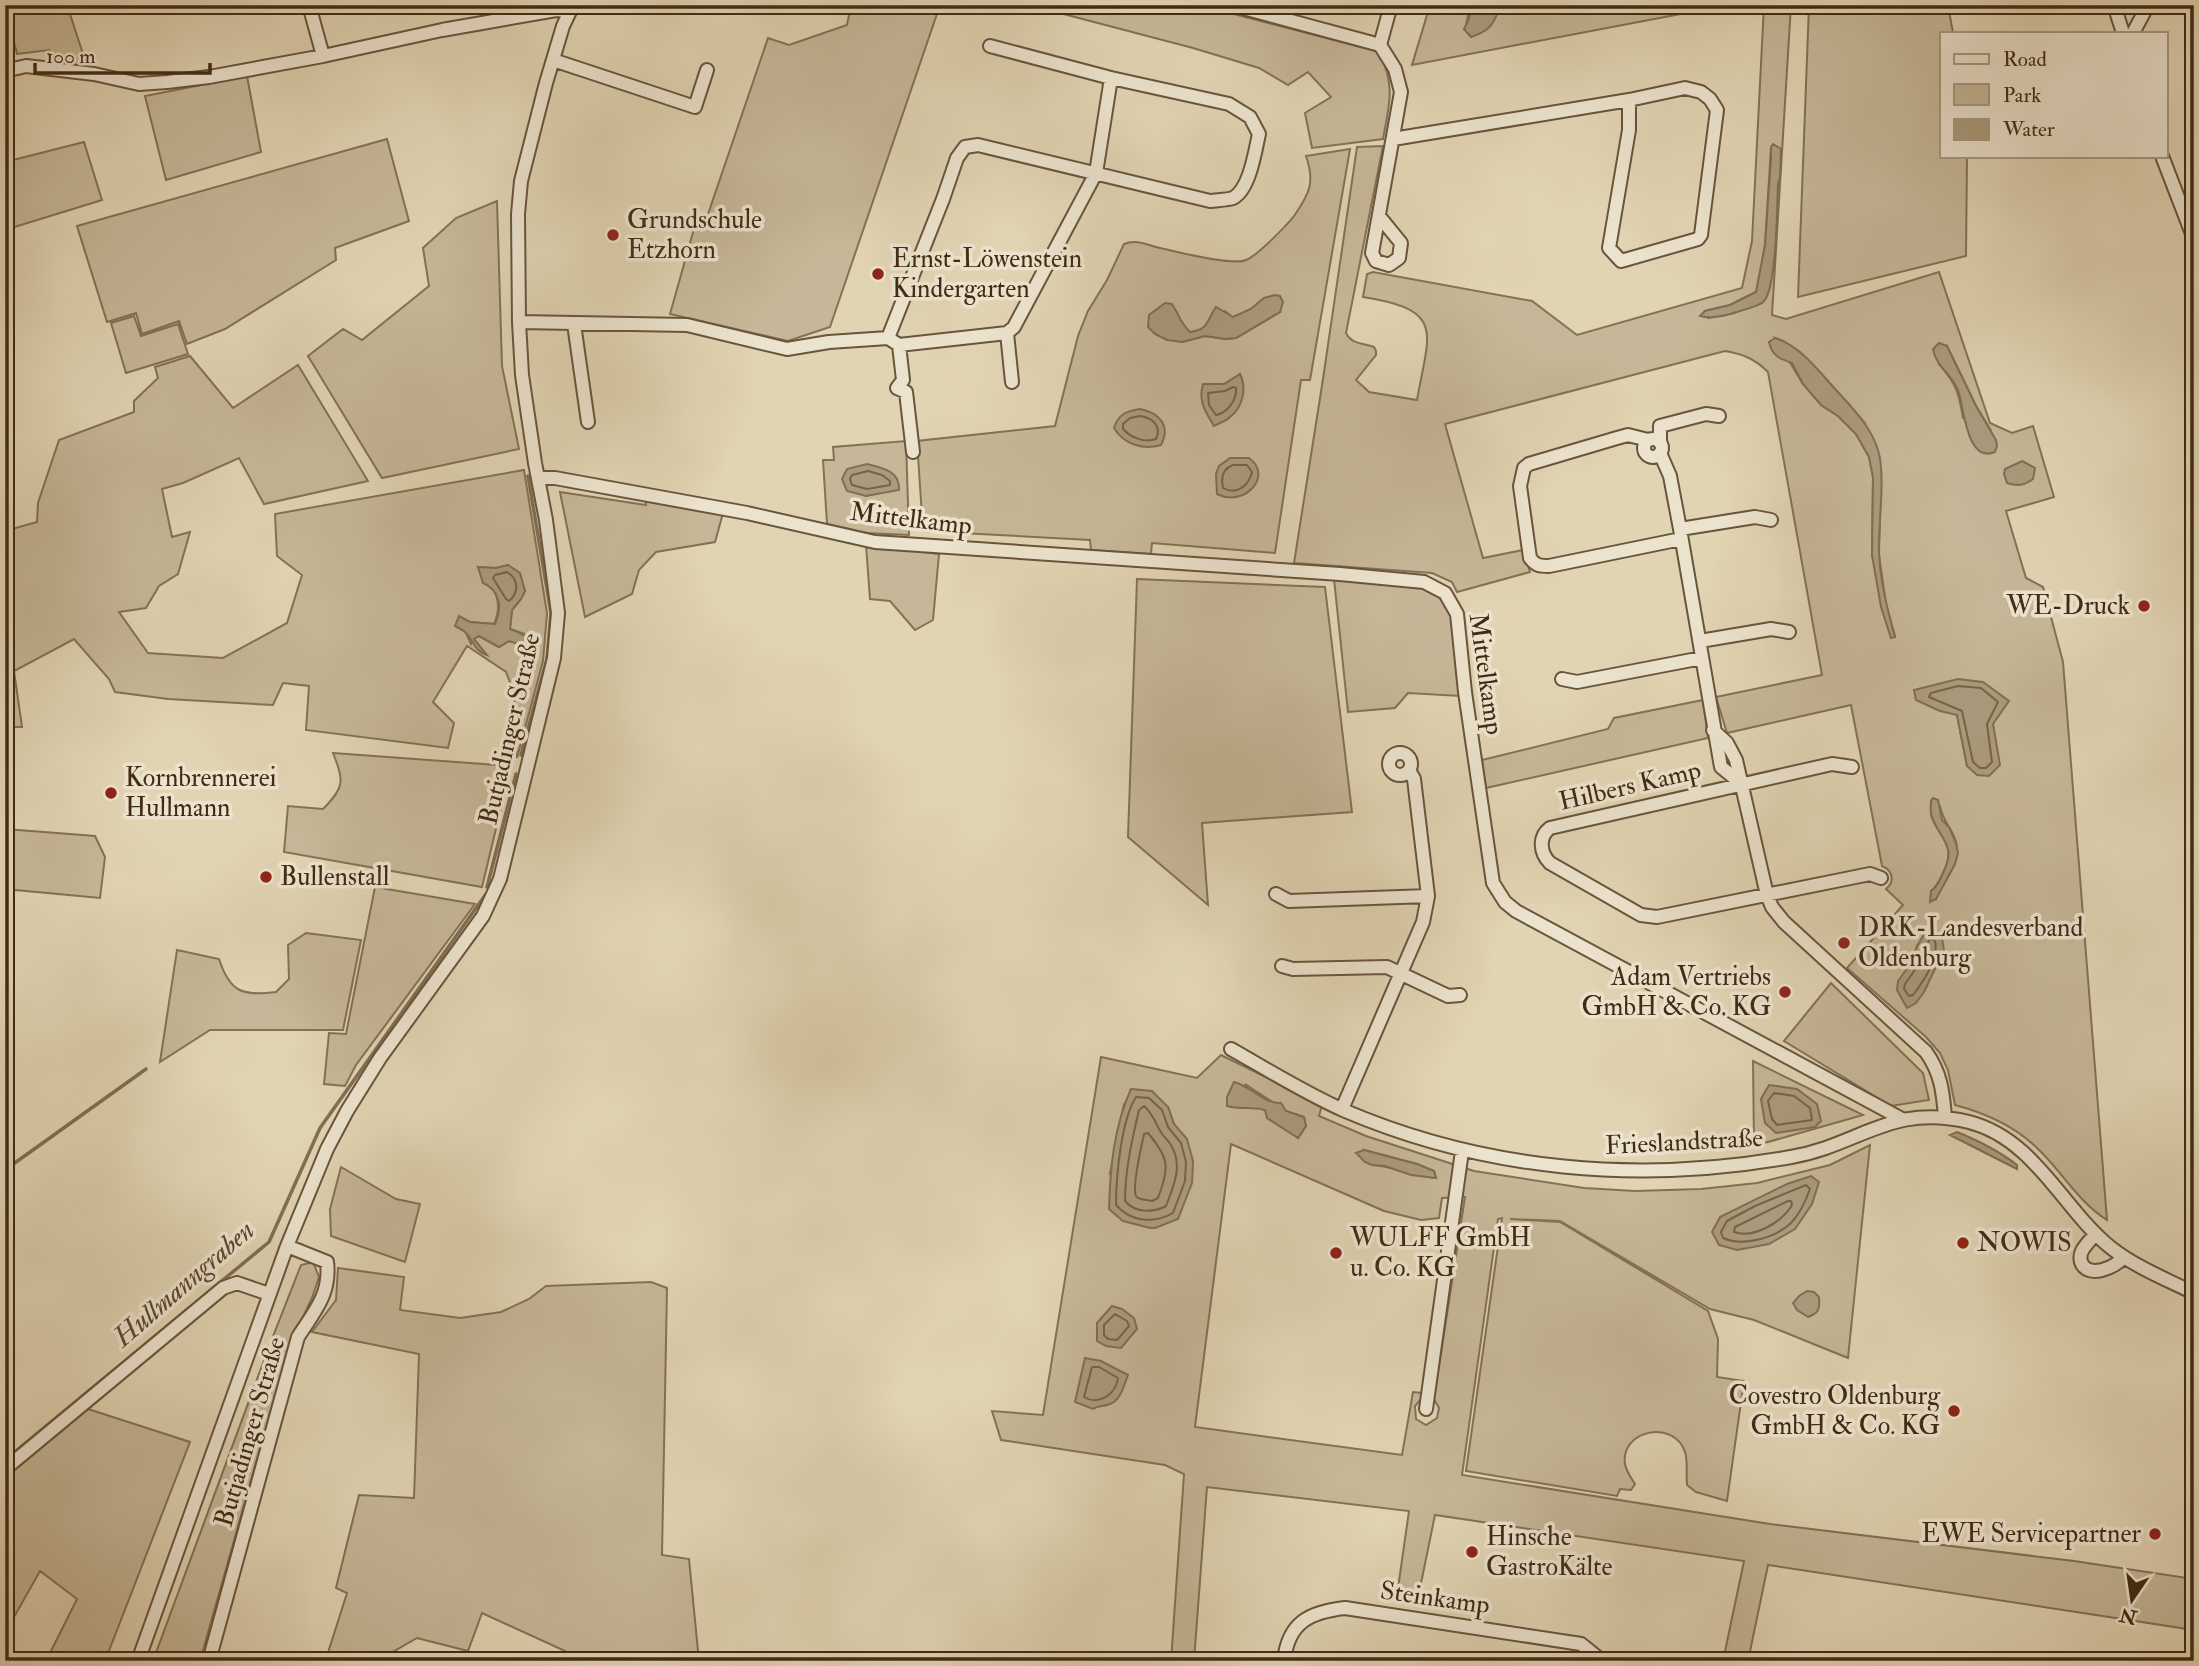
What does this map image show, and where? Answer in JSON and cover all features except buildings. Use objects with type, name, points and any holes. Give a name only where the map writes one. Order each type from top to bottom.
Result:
[{"type":"street","points":[[309,5],[323,56]]},
{"type":"street","points":[[1232,5],[1380,45],[1395,69],[1401,92],[1380,216]]},
{"type":"street","points":[[1380,45],[1391,5]]},
{"type":"street","points":[[2114,5],[2123,32]]},
{"type":"street","points":[[2134,32],[2148,5]]},
{"type":"street","points":[[5,71],[26,66],[94,74],[139,84],[209,77],[442,30],[571,8]]},
{"type":"street","name":"Butjadinger Straße","points":[[138,1661],[286,1246],[317,1170],[347,1111],[390,1045],[472,933],[490,903],[500,879],[554,658],[558,613],[523,375],[519,322],[518,214],[521,181],[553,60],[571,8]]},
{"type":"street","points":[[913,452],[906,392],[898,388],[903,380],[893,342],[957,158],[965,147],[978,145],[1210,201],[1233,197],[1245,185],[1259,134],[1250,117],[1229,104],[1111,78],[990,46]]},
{"type":"street","points":[[553,60],[695,107],[707,69]]},
{"type":"street","points":[[519,322],[687,325],[787,349],[829,342],[893,342],[1007,333],[1014,327],[1096,173],[1111,78]]},
{"type":"street","points":[[1393,139],[1692,88],[1710,99],[1717,110],[1700,235],[1698,239],[1621,261],[1609,248],[1629,130],[1629,100]]},
{"type":"street","points":[[2163,158],[2194,239]]},
{"type":"street","points":[[574,324],[588,422]]},
{"type":"street","points":[[1007,333],[1013,382]]},
{"type":"street","points":[[1719,416],[1706,414],[1660,426],[1656,445],[1670,476],[1713,730],[1727,743],[1736,760],[1772,907],[1784,922],[1926,1052],[1936,1065],[1942,1084],[1945,1117]]},
{"type":"street","points":[[1656,445],[1628,435],[1529,464],[1524,468],[1520,486],[1530,558],[1534,564],[1549,566],[1755,517],[1771,520]]},
{"type":"street","name":"Mittelkamp","points":[[538,478],[555,478],[747,513],[875,542],[1424,582],[1445,593],[1457,614],[1465,692],[1493,883],[1505,902],[1517,911],[1902,1119]]},
{"type":"street","points":[[1700,641],[1771,629],[1789,632]]},
{"type":"street","points":[[1562,679],[1577,682],[1702,658]]},
{"type":"street","points":[[1742,784],[1832,764],[1853,767]]},
{"type":"street","points":[[1342,1109],[1423,922],[1428,896],[1414,779],[1409,771]]},
{"type":"street","name":"Hilbers Kamp","points":[[1742,784],[1550,828],[1543,836],[1541,848],[1550,863],[1641,915],[1650,917],[1673,915],[1767,895]]},
{"type":"street","points":[[1767,895],[1870,874],[1881,878]]},
{"type":"street","points":[[1276,894],[1289,901],[1428,896]]},
{"type":"street","points":[[1282,966],[1293,969],[1387,967],[1447,996],[1460,995]]},
{"type":"street","name":"Frieslandstraße","points":[[1231,1049],[1342,1109],[1408,1133],[1462,1151],[1574,1168],[1627,1171],[1695,1169],[1795,1156],[1833,1146],[1865,1131],[1902,1119]]},
{"type":"street","points":[[1902,1119],[1945,1117],[1973,1123],[2001,1136],[2026,1155],[2096,1234],[2123,1257],[2194,1293]]},
{"type":"street","points":[[1426,1409],[1462,1151]]},
{"type":"street","points":[[2096,1234],[2081,1252],[2080,1259],[2084,1267],[2092,1272],[2097,1271],[2123,1257]]},
{"type":"street","name":"Butjadinger Straße","points":[[209,1661],[298,1337],[321,1303],[329,1278],[327,1262],[286,1246]]},
{"type":"street","points":[[5,1469],[226,1286],[237,1283],[269,1294]]},
{"type":"street","name":"Steinkamp","points":[[1284,1661],[1289,1639],[1304,1620],[1324,1610],[1345,1608],[1581,1644],[1602,1661]]},
{"type":"green space","points":[[5,5],[67,5],[87,66],[53,63],[49,50],[17,54]]},
{"type":"green space","points":[[851,5],[940,5],[830,327],[788,341],[670,314],[697,218],[706,220],[768,38],[789,45],[847,25]]},
{"type":"green space","points":[[1044,5],[1199,5],[1380,52],[1388,76],[1390,95],[1383,139],[1312,148],[1305,113],[1331,97],[1308,72],[1288,85],[1259,68],[1056,12]]},
{"type":"green space","points":[[1430,5],[1473,5],[1465,29],[1498,11],[1492,5],[1728,5],[1412,65]]},
{"type":"green space","points":[[1764,5],[1791,5],[1772,315],[1786,319],[1939,272],[1990,423],[2012,433],[2033,426],[2054,497],[2006,511],[2026,578],[2043,587],[2063,662],[2107,1220],[2087,1204],[2045,1156],[2018,1132],[1977,1112],[1955,1105],[1948,1070],[1940,1053],[1926,1037],[1847,968],[1903,905],[1886,889],[1891,883],[1891,876],[1889,870],[1882,866],[1851,705],[1727,733],[1716,697],[1822,675],[1768,372],[1763,367],[1748,358],[1725,351],[1445,424],[1483,558],[1523,550],[1530,572],[1457,592],[1452,582],[1432,573],[1294,563],[1357,147],[1383,146],[1346,333],[1354,341],[1374,347],[1376,351],[1376,355],[1356,380],[1369,392],[1417,400],[1427,341],[1426,328],[1420,317],[1390,302],[1363,297],[1367,274],[1373,272],[1532,301],[1577,335],[1742,288],[1752,241]],"holes":[[[1771,147],[1780,178],[1774,260],[1762,303],[1734,313],[1708,318],[1705,311],[1730,305],[1756,292],[1765,245]],[[1775,338],[1800,352],[1865,423],[1881,474],[1879,555],[1886,604],[1872,555],[1873,477],[1869,457],[1856,434],[1838,416],[1821,405],[1803,384]],[[1947,346],[1990,429],[1963,418],[1956,389],[1939,364]],[[1957,715],[1993,724],[1999,765],[1967,766]],[[1931,801],[1940,806],[1957,850],[1954,864],[1936,899],[1931,891],[1947,864],[1948,850],[1931,812]]]},
{"type":"green space","points":[[1809,5],[1948,5],[1953,32],[1940,32],[1940,158],[1967,158],[1966,256],[1798,297]]},
{"type":"green space","points":[[247,76],[261,152],[166,180],[145,96]]},
{"type":"green space","points":[[387,139],[409,221],[335,248],[336,260],[225,329],[187,344],[179,321],[142,334],[136,313],[107,322],[77,226]]},
{"type":"green space","points":[[84,142],[102,200],[5,230],[5,162]]},
{"type":"green space","points":[[1350,149],[1310,380],[1301,380],[1275,553],[1152,543],[1151,554],[1091,550],[1090,540],[923,531],[917,441],[1055,426],[1078,336],[1088,311],[1124,244],[1142,243],[1217,260],[1246,260],[1279,233],[1304,201],[1310,180],[1306,156]],"holes":[[[1264,298],[1280,312],[1236,338],[1205,336],[1182,342],[1177,312],[1179,321],[1190,332],[1201,331],[1225,311],[1233,318],[1251,309]]]},
{"type":"green space","points":[[497,201],[502,366],[519,449],[382,478],[308,356],[343,329],[362,340],[429,286],[423,248],[456,218]]},
{"type":"green space","points":[[134,316],[141,336],[178,324],[188,354],[126,373],[111,323]]},
{"type":"green space","points":[[190,356],[233,408],[298,365],[368,481],[264,504],[239,458],[183,483],[162,489],[172,537],[190,532],[178,574],[159,586],[146,608],[119,612],[148,653],[223,658],[287,623],[302,575],[277,556],[275,514],[524,470],[547,613],[543,661],[517,758],[514,693],[506,672],[467,646],[433,702],[454,723],[448,748],[306,730],[309,686],[283,683],[273,705],[168,699],[115,692],[109,679],[74,639],[14,671],[22,727],[5,727],[5,531],[37,522],[38,503],[59,440],[134,412],[134,401],[158,378],[155,367]],"holes":[[[508,565],[522,582],[525,591],[512,610],[510,629],[525,634],[528,640],[519,644],[509,641],[499,647],[479,636],[474,638],[471,644],[466,633],[470,622],[494,624],[498,607],[495,594],[478,567],[496,568]]]},
{"type":"green space","points":[[906,441],[909,535],[867,533],[827,524],[823,460],[834,460],[833,447]]},
{"type":"green space","points":[[560,492],[646,505],[645,498],[723,513],[715,542],[656,552],[639,570],[632,594],[585,617]]},
{"type":"green space","points":[[866,545],[939,554],[933,620],[915,630],[890,601],[870,599]]},
{"type":"green space","points":[[1137,579],[1325,587],[1352,812],[1202,823],[1208,905],[1128,837]]},
{"type":"green space","points":[[1334,579],[1422,586],[1440,595],[1453,615],[1460,696],[1408,693],[1395,708],[1348,712]]},
{"type":"green space","points":[[1703,700],[1708,738],[1486,788],[1482,760],[1608,729],[1614,718]]},
{"type":"green space","points":[[333,753],[511,766],[482,887],[284,852],[288,806],[323,809],[339,789],[339,770]]},
{"type":"green space","points":[[5,829],[95,836],[105,857],[100,898],[5,889]]},
{"type":"green space","points":[[375,887],[475,904],[356,1065],[345,1086],[324,1084],[329,1033],[346,1034]]},
{"type":"green space","points":[[306,933],[361,940],[343,1030],[210,1030],[160,1062],[177,950],[219,959],[228,979],[239,990],[255,993],[276,992],[289,979],[288,945]]},
{"type":"green space","points":[[1831,983],[1923,1073],[1929,1100],[1891,1106],[1784,1041]]},
{"type":"green space","points":[[1221,1055],[1322,1105],[1319,1116],[1366,1136],[1474,1171],[1584,1188],[1635,1191],[1701,1189],[1757,1183],[1830,1165],[1870,1145],[1848,1358],[1754,1320],[1710,1309],[1560,1221],[1510,1219],[1560,1222],[1708,1311],[1718,1339],[1717,1377],[1744,1381],[1727,1501],[1696,1492],[1687,1485],[1685,1452],[1679,1442],[1660,1432],[1649,1433],[1631,1443],[1626,1452],[1625,1464],[1635,1484],[1631,1490],[1620,1489],[1617,1496],[1466,1471],[1502,1218],[1498,1219],[1462,1475],[1770,1524],[2074,1561],[2194,1579],[2194,1630],[1768,1565],[1748,1661],[1723,1661],[1744,1561],[1435,1515],[1418,1598],[1397,1595],[1409,1511],[1207,1487],[1194,1661],[1171,1661],[1184,1474],[1165,1465],[1001,1440],[992,1411],[1043,1415],[1101,1057],[1197,1078]],"holes":[[[1245,1084],[1286,1111],[1304,1117],[1306,1126],[1298,1138],[1265,1110],[1258,1108]],[[1124,1104],[1168,1107],[1174,1124],[1110,1173]],[[1231,1144],[1384,1211],[1421,1220],[1439,1218],[1442,1198],[1465,1197],[1434,1399],[1439,1408],[1437,1418],[1426,1425],[1416,1419],[1415,1406],[1422,1393],[1413,1392],[1402,1455],[1195,1427]],[[1364,1150],[1417,1164],[1434,1171],[1436,1178],[1372,1165]]]},
{"type":"green space","points":[[1753,1061],[1863,1115],[1754,1146]]},
{"type":"green space","points":[[341,1167],[396,1199],[420,1204],[405,1262],[331,1236],[330,1209]]},
{"type":"green space","points":[[313,1262],[319,1277],[289,1346],[200,1661],[153,1661],[301,1265]]},
{"type":"green space","points":[[338,1268],[404,1277],[400,1310],[460,1318],[501,1312],[529,1299],[546,1286],[651,1282],[667,1288],[662,1555],[689,1559],[699,1661],[561,1661],[565,1651],[482,1613],[468,1651],[417,1638],[377,1661],[326,1659],[347,1593],[336,1588],[359,1495],[414,1498],[419,1354],[312,1332],[336,1300]]},
{"type":"green space","points":[[88,1409],[190,1442],[105,1661],[57,1661],[49,1655],[77,1599],[40,1571],[5,1633],[5,1476]]},
{"type":"water","points":[[1473,5],[1492,5],[1498,11],[1488,28],[1471,37],[1464,29]]},
{"type":"water","points":[[1773,144],[1781,149],[1774,265],[1768,295],[1763,302],[1751,308],[1718,317],[1700,316],[1705,311],[1730,305],[1756,292],[1765,245]]},
{"type":"water","points":[[1280,296],[1283,302],[1280,312],[1236,338],[1205,336],[1182,342],[1167,340],[1148,327],[1149,315],[1165,303],[1172,304],[1190,332],[1204,327],[1216,307],[1233,317],[1251,309],[1264,298]]},
{"type":"water","points":[[1775,338],[1790,345],[1810,362],[1857,413],[1874,440],[1881,473],[1880,563],[1884,595],[1895,637],[1891,638],[1881,607],[1872,555],[1873,477],[1869,457],[1856,434],[1838,416],[1821,405],[1803,384],[1792,363],[1774,354],[1769,342]]},
{"type":"water","points":[[1939,343],[1947,346],[1996,440],[1995,452],[1985,453],[1978,450],[1972,442],[1958,390],[1934,355],[1933,349]]},
{"type":"water","points":[[1240,374],[1243,385],[1241,403],[1230,417],[1214,426],[1202,401],[1203,384],[1224,384]]},
{"type":"water","points":[[1140,409],[1162,421],[1165,432],[1161,445],[1135,445],[1123,439],[1114,428],[1124,414]]},
{"type":"water","points":[[1230,458],[1249,458],[1256,465],[1258,473],[1252,488],[1237,497],[1217,494],[1216,474],[1219,466]]},
{"type":"water","points":[[2022,461],[2035,468],[2033,479],[2020,485],[2007,483],[2005,469]]},
{"type":"water","points":[[867,464],[894,474],[899,490],[866,496],[847,491],[842,479],[847,469]]},
{"type":"water","points":[[508,565],[520,573],[525,591],[512,610],[510,629],[526,637],[528,648],[525,653],[519,644],[509,641],[499,647],[479,636],[474,639],[487,655],[477,648],[465,632],[455,626],[459,616],[470,622],[495,624],[499,612],[497,595],[483,583],[478,567],[496,568]]},
{"type":"water","points":[[1958,679],[1983,682],[2009,701],[1993,724],[2000,765],[1989,776],[1977,775],[1967,766],[1957,715],[1916,700],[1914,690]]},
{"type":"water","points":[[1933,798],[1938,800],[1942,820],[1949,827],[1958,853],[1936,899],[1930,902],[1931,891],[1939,881],[1948,856],[1946,843],[1931,815]]},
{"type":"water","points":[[1934,929],[1942,938],[1944,950],[1924,992],[1916,1003],[1907,1008],[1897,990],[1898,981],[1911,963],[1926,931]]},
{"type":"water","points":[[1234,1082],[1269,1101],[1281,1103],[1286,1111],[1304,1117],[1306,1126],[1298,1138],[1267,1118],[1265,1110],[1227,1106],[1227,1097]]},
{"type":"water","points":[[1769,1085],[1797,1089],[1817,1104],[1821,1121],[1815,1127],[1776,1133],[1765,1123],[1761,1099]]},
{"type":"water","points":[[1131,1089],[1152,1091],[1168,1107],[1174,1124],[1187,1139],[1193,1161],[1192,1183],[1178,1219],[1155,1228],[1123,1221],[1109,1209],[1114,1148]]},
{"type":"water","points":[[1957,1132],[2003,1155],[2017,1165],[2017,1169],[1950,1135]]},
{"type":"water","points":[[1364,1150],[1417,1164],[1434,1171],[1436,1178],[1372,1165],[1356,1153]]},
{"type":"water","points":[[1811,1176],[1819,1182],[1812,1204],[1795,1229],[1769,1244],[1737,1250],[1719,1245],[1712,1232],[1720,1217],[1787,1184]]},
{"type":"water","points":[[1807,1291],[1814,1292],[1819,1297],[1817,1312],[1808,1317],[1797,1310],[1793,1303]]},
{"type":"water","points":[[1112,1306],[1122,1309],[1134,1318],[1137,1329],[1121,1348],[1106,1346],[1097,1341],[1097,1323]]},
{"type":"water","points":[[1085,1358],[1101,1361],[1128,1375],[1122,1392],[1114,1402],[1093,1409],[1075,1402]]},
{"type":"waterway","name":"Hullmanngraben","points":[[521,755],[547,659],[551,613],[528,476]]},
{"type":"waterway","name":"Hullmanngraben","points":[[487,887],[516,774]]},
{"type":"waterway","name":"Hullmanngraben","points":[[5,1460],[269,1242],[320,1128],[486,894]]},
{"type":"waterway","points":[[5,1170],[146,1069]]},
{"type":"place","name":"Grundschule Etzhorn","points":[[613,235]]},
{"type":"place","name":"Ernst-Löwenstein Kindergarten","points":[[878,274]]},
{"type":"place","name":"WE-Druck","points":[[2144,606]]},
{"type":"place","name":"Kornbrennerei Hullmann","points":[[111,793]]},
{"type":"place","name":"Bullenstall","points":[[266,877]]},
{"type":"place","name":"DRK-Landesverband Oldenburg","points":[[1844,943]]},
{"type":"place","name":"Adam Vertriebs GmbH & Co. KG","points":[[1785,992]]},
{"type":"place","name":"NOWIS","points":[[1963,1243]]},
{"type":"place","name":"WULFF GmbH u. Co. KG","points":[[1336,1253]]},
{"type":"place","name":"Covestro Oldenburg GmbH & Co. KG","points":[[1954,1411]]},
{"type":"place","name":"EWE Servicepartner","points":[[2155,1534]]},
{"type":"place","name":"Hinsche GastroKälte","points":[[1472,1552]]}]
